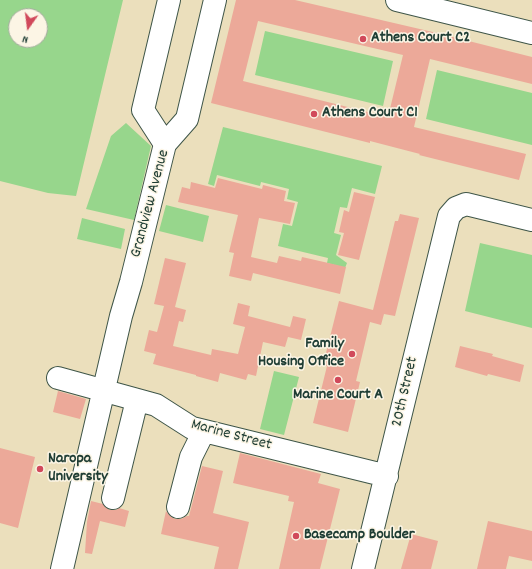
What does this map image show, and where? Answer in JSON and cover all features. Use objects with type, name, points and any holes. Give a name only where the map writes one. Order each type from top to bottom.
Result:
[{"type":"street","points":[[166,144],[143,110],[168,0]]},
{"type":"street","name":"Grandview Avenue","points":[[62,569],[121,316],[166,144],[187,119],[215,0]]},
{"type":"street","points":[[397,0],[532,33]]},
{"type":"street","name":"20th Street","points":[[363,569],[449,216],[456,208],[466,204],[532,220]]},
{"type":"street","name":"Marine Street","points":[[58,378],[156,405],[192,428],[386,476]]},
{"type":"street","points":[[113,498],[137,400]]},
{"type":"street","points":[[178,506],[191,458],[204,431]]},
{"type":"green space","points":[[0,0],[123,0],[76,196],[48,193],[0,181]]},
{"type":"green space","points":[[265,31],[393,61],[383,106],[255,75]]},
{"type":"green space","points":[[437,70],[532,93],[532,145],[426,119]]},
{"type":"green space","points":[[126,123],[151,146],[134,220],[86,209],[111,136]]},
{"type":"green space","points":[[223,127],[382,166],[375,194],[352,188],[347,208],[340,207],[334,233],[341,235],[336,255],[347,263],[345,268],[327,263],[328,258],[278,246],[283,224],[292,226],[298,202],[287,199],[289,189],[261,182],[260,186],[217,175],[214,186],[208,184]]},
{"type":"green space","points":[[166,205],[209,216],[203,242],[159,231]]},
{"type":"green space","points":[[82,218],[125,229],[121,249],[77,239]]},
{"type":"green space","points":[[480,243],[532,255],[532,328],[465,311]]},
{"type":"green space","points":[[274,371],[299,377],[284,435],[260,429]]},
{"type":"building","points":[[236,0],[295,0],[532,57],[532,84],[430,59],[414,127],[526,154],[519,180],[370,141],[370,143],[211,103]],"holes":[[[258,21],[403,55],[388,117],[243,81]]]},
{"type":"building","points":[[218,178],[262,189],[263,185],[286,191],[284,201],[295,203],[290,224],[259,218],[251,257],[277,263],[279,256],[301,261],[302,257],[346,267],[340,294],[253,273],[251,281],[229,276],[234,253],[229,252],[238,215],[178,202],[182,187],[190,189],[191,182],[215,188]]},
{"type":"building","points":[[354,192],[375,197],[359,260],[338,255],[344,233],[339,232],[344,210],[349,212]]},
{"type":"building","points":[[400,214],[419,218],[395,316],[384,314],[381,325],[370,322],[356,381],[360,382],[348,432],[313,423],[327,366],[323,365],[339,301],[373,310],[395,221],[398,221]]},
{"type":"building","points":[[165,258],[186,263],[175,307],[186,310],[183,322],[179,321],[173,346],[211,355],[212,349],[238,354],[245,327],[233,324],[238,303],[250,306],[248,316],[290,327],[293,316],[306,319],[301,340],[288,337],[285,347],[263,342],[256,376],[248,374],[246,380],[220,373],[218,382],[153,364],[156,354],[144,351],[149,330],[157,332],[164,306],[154,304]]},
{"type":"building","points":[[460,346],[493,354],[492,356],[524,365],[520,382],[488,374],[487,376],[455,367]]},
{"type":"building","points":[[58,391],[86,399],[80,419],[53,412]]},
{"type":"building","points":[[0,448],[35,457],[18,528],[0,523]]},
{"type":"building","name":"Basecamp Boulder","points":[[240,453],[321,474],[318,483],[340,489],[320,569],[279,569],[294,502],[288,501],[289,496],[233,483]]},
{"type":"building","points":[[202,466],[223,471],[213,513],[249,522],[238,569],[214,569],[219,547],[161,534],[166,511],[175,519],[181,519],[189,516]]},
{"type":"building","points":[[91,501],[103,504],[110,510],[116,510],[119,508],[129,511],[125,527],[100,521],[92,554],[85,553],[87,522]]},
{"type":"building","points":[[488,521],[532,531],[532,561],[509,556],[506,569],[477,569]]},
{"type":"building","points":[[411,534],[438,541],[431,569],[401,569]]},
{"type":"place","name":"Athens Court C2","points":[[363,39]]},
{"type":"place","name":"Athens Court C1","points":[[314,114]]},
{"type":"place","name":"Family Housing Office","points":[[352,354]]},
{"type":"place","name":"Marine Court A","points":[[338,380]]},
{"type":"place","name":"Naropa University","points":[[40,469]]},
{"type":"place","name":"Basecamp Boulder","points":[[296,536]]}]
